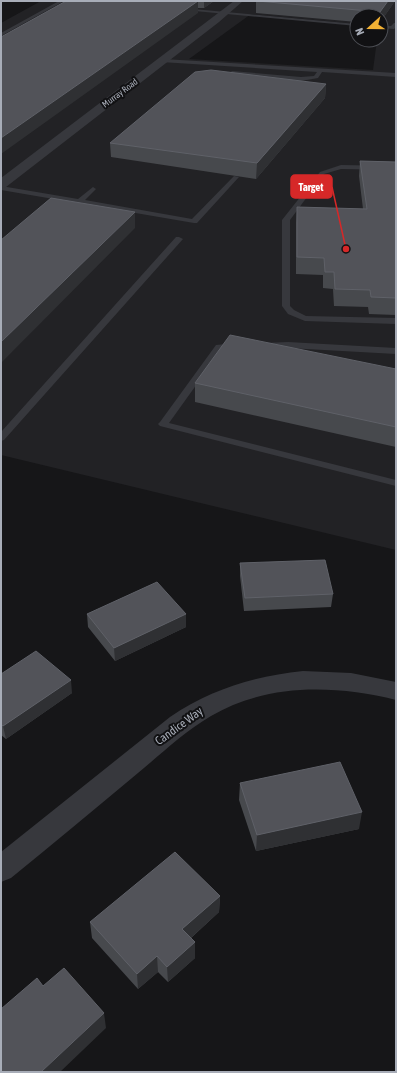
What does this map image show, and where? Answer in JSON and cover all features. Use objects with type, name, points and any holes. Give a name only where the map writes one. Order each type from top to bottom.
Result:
[{"type":"street","name":"Murray Road","points":[[1,184],[163,61],[239,1]]},
{"type":"street","name":"Candice Way","points":[[1,869],[178,725],[213,703],[252,688],[291,681],[331,681],[374,684],[396,691]]},
{"type":"lane","points":[[1,35],[62,1]]},
{"type":"lane","points":[[179,8],[349,23]]},
{"type":"lane","points":[[163,61],[396,75]]},
{"type":"lane","points":[[205,64],[201,68],[208,70]]},
{"type":"lane","points":[[222,72],[301,79],[316,77],[320,71]]},
{"type":"lane","points":[[396,168],[341,167],[322,173],[286,220],[286,306],[292,312],[305,318],[396,321]]},
{"type":"lane","points":[[1,188],[194,221],[236,177]]},
{"type":"lane","points":[[79,202],[93,189]]},
{"type":"lane","points":[[1,438],[179,239]]},
{"type":"lane","points":[[396,351],[288,345],[219,347],[163,424],[396,483]]},
{"type":"shaded area","points":[[41,1],[396,1],[396,550],[1,455],[1,23]],"holes":[[[349,8],[389,8],[389,48],[376,48],[373,70],[189,59],[251,14],[349,23]]]},
{"type":"building","points":[[66,1],[198,1],[1,138],[1,37]]},
{"type":"building","points":[[257,1],[388,1],[383,8],[349,8],[349,9]]},
{"type":"building","points":[[211,70],[326,84],[257,163],[110,143],[195,72]]},
{"type":"building","points":[[360,161],[396,162],[396,298],[371,297],[370,290],[335,289],[334,272],[325,272],[324,258],[297,257],[297,207],[367,209]]},
{"type":"building","points":[[51,198],[135,212],[1,342],[1,240]]},
{"type":"building","points":[[230,335],[396,369],[396,427],[195,383]]},
{"type":"building","points":[[325,560],[333,594],[245,598],[240,563]]},
{"type":"building","points":[[157,582],[186,614],[114,648],[87,614]]},
{"type":"building","points":[[36,651],[71,680],[3,726],[1,724],[1,674]]},
{"type":"building","points":[[340,762],[362,812],[257,835],[240,783]]},
{"type":"building","points":[[175,852],[220,896],[182,929],[195,942],[167,967],[157,956],[137,974],[90,922]]},
{"type":"building","points":[[64,968],[104,1013],[41,1072],[1,1072],[1,1009],[37,978],[43,986]]},
{"type":"place","name":"Target","points":[[346,249]]}]
